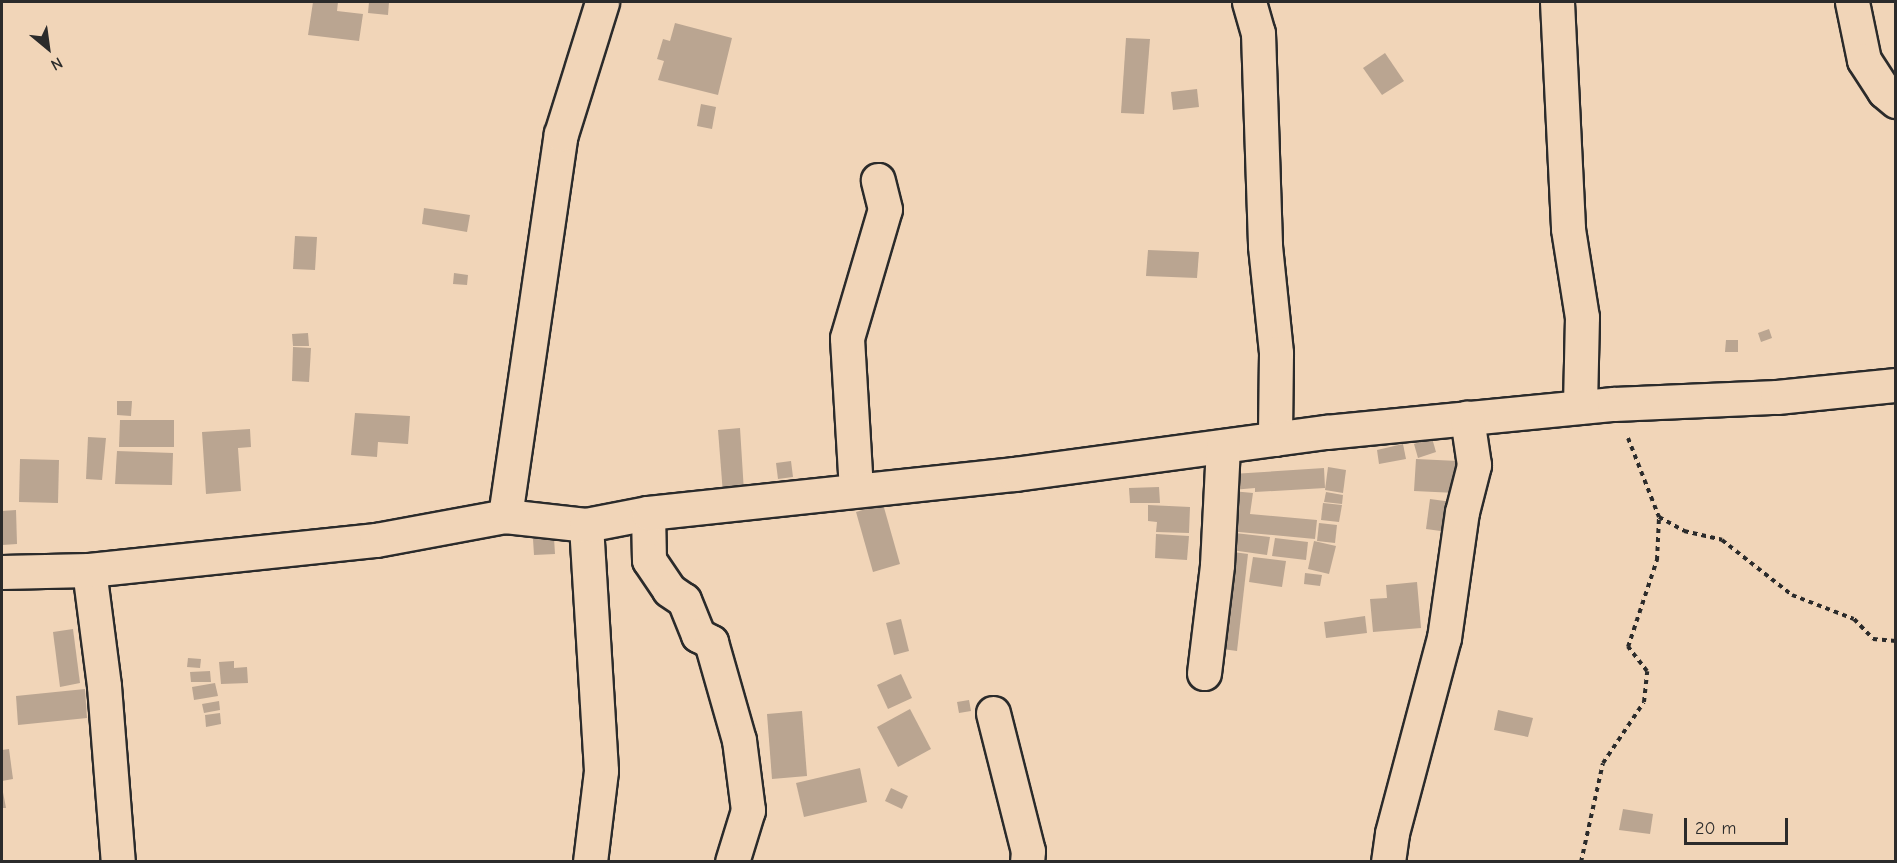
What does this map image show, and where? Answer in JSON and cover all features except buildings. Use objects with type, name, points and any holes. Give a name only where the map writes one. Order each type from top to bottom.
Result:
[{"type":"street","points":[[505,516],[561,134],[602,2]]},
{"type":"street","points":[[1249,2],[1258,33],[1265,246],[1276,353],[1275,439]]},
{"type":"street","points":[[1557,2],[1568,229],[1582,317],[1580,407]]},
{"type":"street","points":[[1852,2],[1864,60],[1884,91],[1896,101]]},
{"type":"street","points":[[856,490],[848,338],[885,209],[878,180]]},
{"type":"street","points":[[2,572],[89,570],[376,540],[505,516],[586,525],[648,513],[1467,418],[1614,404],[1778,397],[1896,385]]},
{"type":"street","points":[[1388,861],[1392,833],[1444,638],[1462,512],[1474,465],[1467,418]]},
{"type":"street","points":[[1204,674],[1217,565],[1223,446]]},
{"type":"street","points":[[648,513],[649,560],[669,590],[684,600],[698,635],[711,642],[739,740],[748,810],[732,861]]},
{"type":"street","points":[[586,525],[601,771],[590,861]]},
{"type":"street","points":[[89,570],[104,686],[104,724],[118,861]]},
{"type":"street","points":[[993,713],[1028,850],[1027,861]]},
{"type":"path","points":[[1581,861],[1603,762],[1644,702],[1647,671],[1628,647],[1657,560],[1659,517],[1614,404]]},
{"type":"path","points":[[1659,517],[1684,531],[1722,540],[1792,595],[1854,619],[1873,639],[1896,641]]}]
